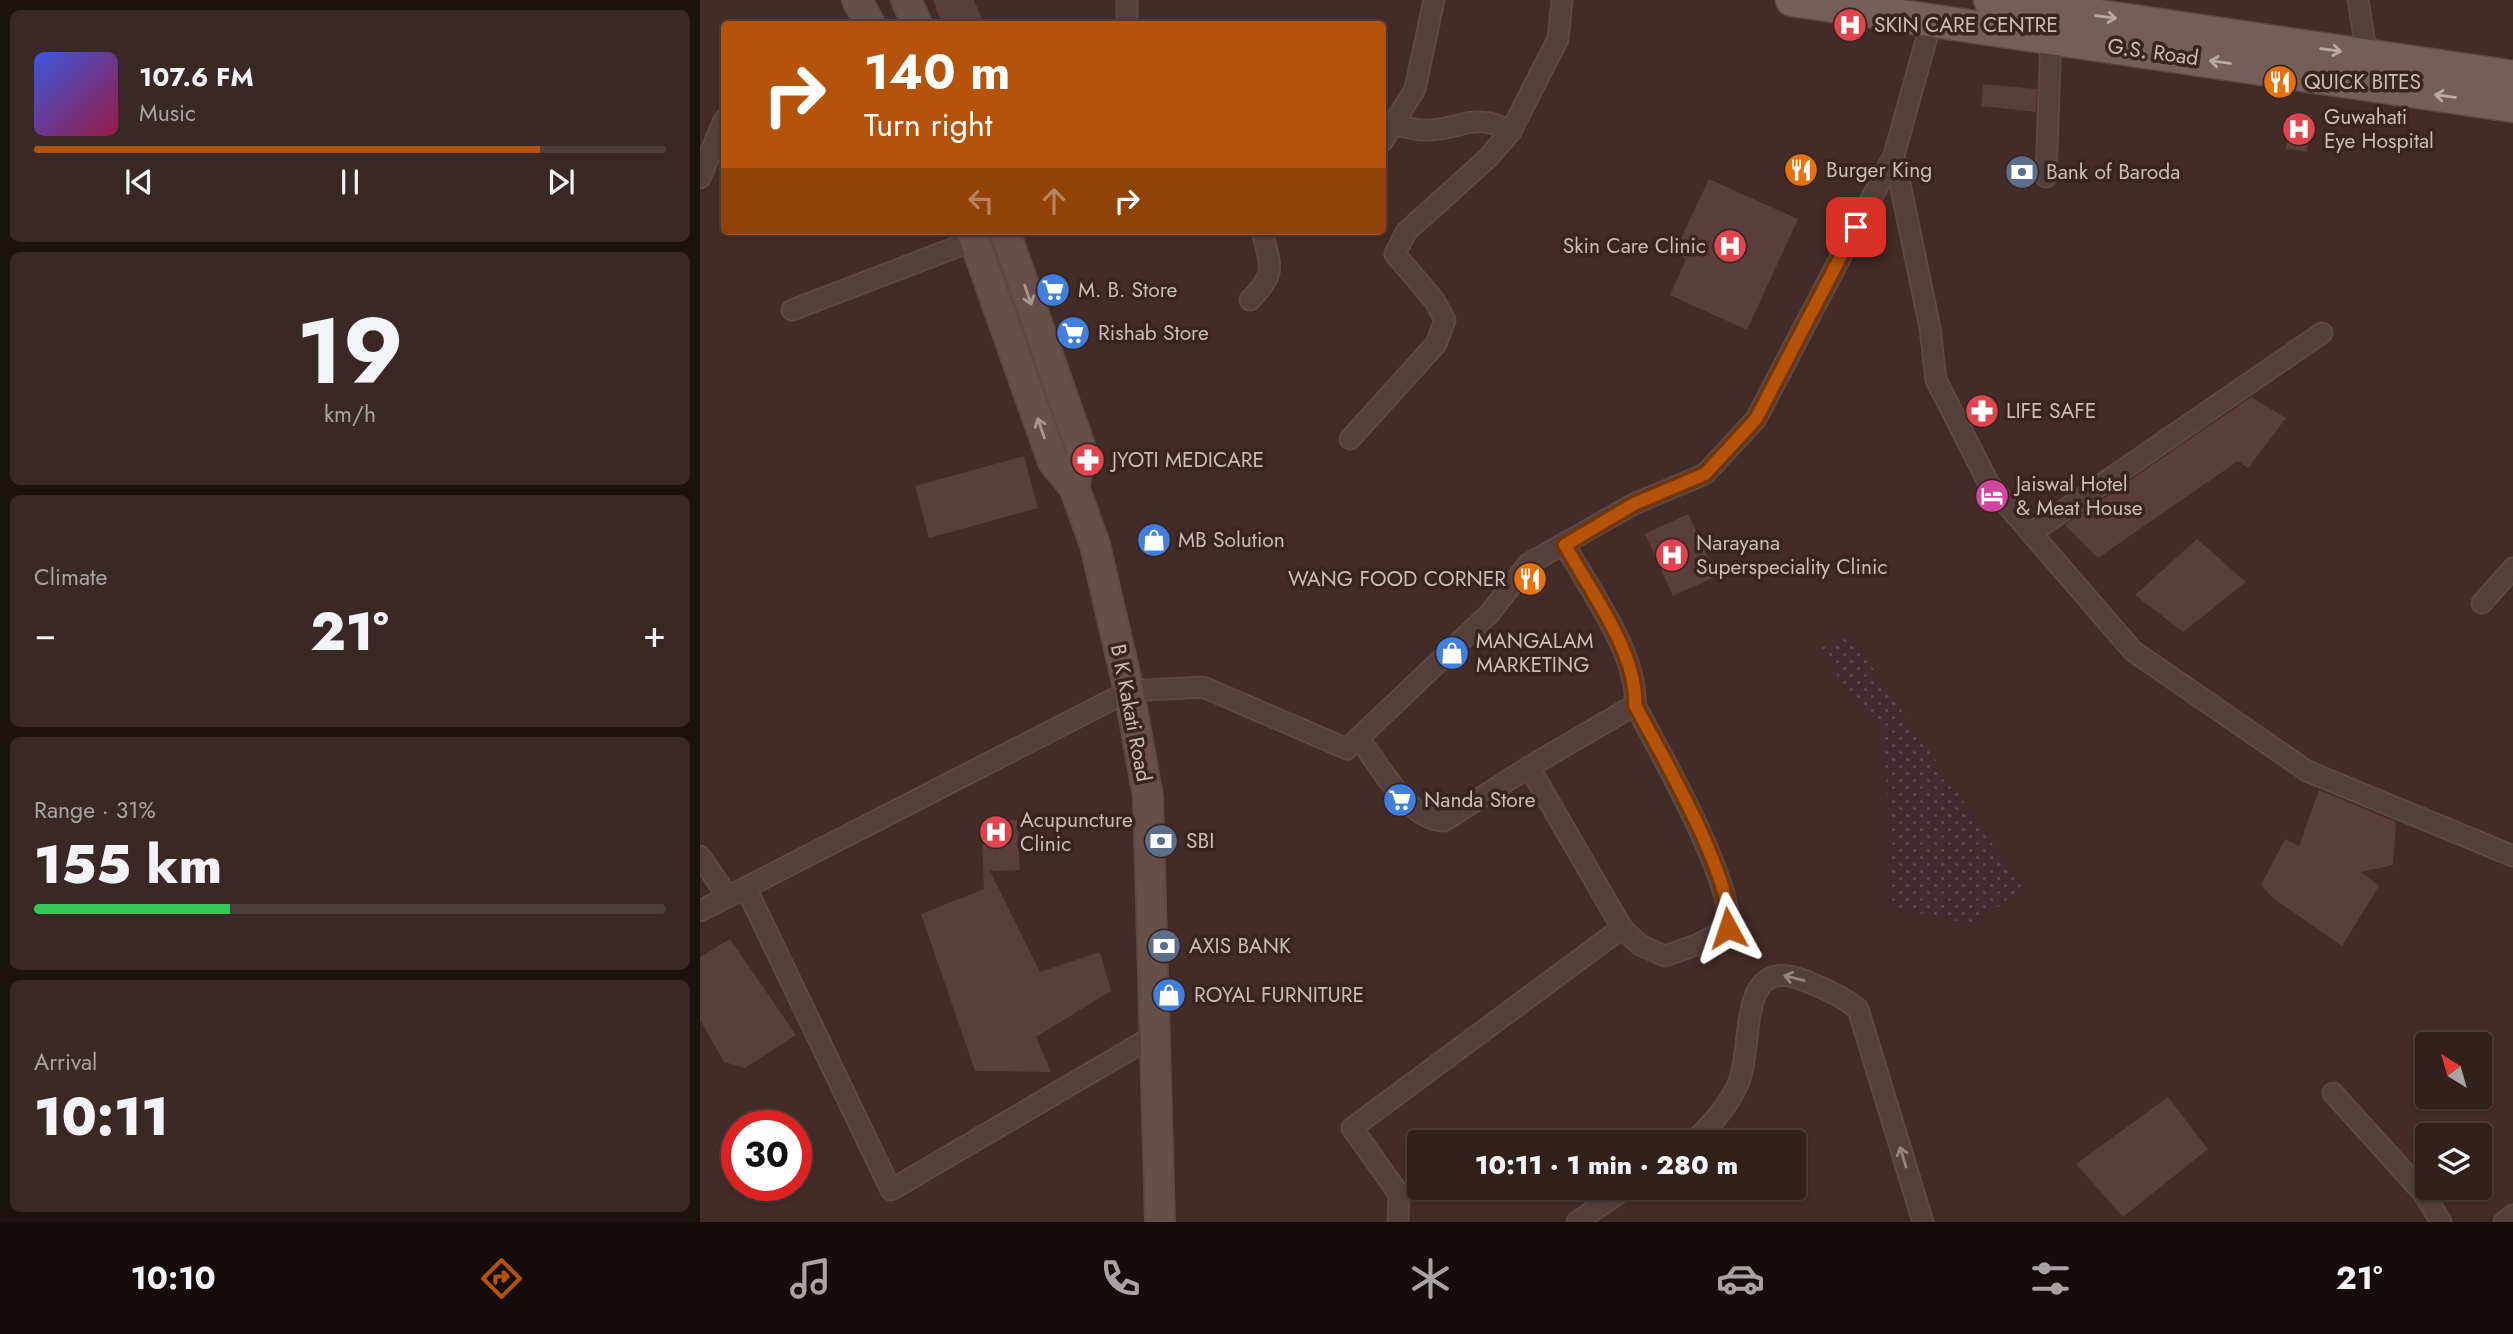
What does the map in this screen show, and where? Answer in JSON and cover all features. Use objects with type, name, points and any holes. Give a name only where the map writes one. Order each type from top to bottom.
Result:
[{"type":"main road","points":[[857,0],[868,21]]},
{"type":"main road","points":[[906,0],[916,21]]},
{"type":"main road","name":"G.S. Road","points":[[1792,0],[2513,106]]},
{"type":"main road","name":"G.S. Road","points":[[1990,0],[2513,77]]},
{"type":"main road","name":"B K Kakati Road","points":[[973,235],[1053,462],[1074,487],[1095,545],[1129,691],[1148,797],[1160,1222]]},
{"type":"main road","points":[[1006,235],[1082,452],[1074,487]]},
{"type":"street","points":[[1127,0],[1127,21]]},
{"type":"street","points":[[1386,136],[1415,89],[1434,0]]},
{"type":"street","points":[[1350,439],[1436,344],[1446,320],[1434,300],[1395,254],[1406,232],[1489,157],[1511,131],[1558,39],[1562,0]]},
{"type":"street","points":[[2358,0],[2367,56]]},
{"type":"street","points":[[700,911],[1129,691],[1203,687],[1347,749],[1360,740],[1490,613],[1528,564],[1634,504],[1705,474],[1756,419],[1894,155],[1932,19]]},
{"type":"street","points":[[2046,177],[2051,37]]},
{"type":"street","points":[[1394,125],[1427,130],[1455,124],[1492,121],[1511,131]]},
{"type":"street","points":[[700,178],[721,127]]},
{"type":"street","points":[[1894,155],[1930,328],[1936,380],[1989,484],[2133,651],[2307,771],[2513,856]]},
{"type":"street","points":[[792,310],[973,235]]},
{"type":"street","points":[[1250,300],[1269,281],[1271,269],[1263,235]]},
{"type":"street","points":[[2031,533],[2322,333]]},
{"type":"street","points":[[1529,767],[1622,928],[1640,945],[1665,956],[1699,944],[1728,928],[1730,914],[1714,865],[1635,705],[1636,689],[1628,659],[1565,545]]},
{"type":"street","points":[[2482,603],[2513,568]]},
{"type":"street","points":[[1360,740],[1415,812],[1431,821],[1444,821],[1635,705]]},
{"type":"street","points":[[700,856],[728,897]]},
{"type":"street","points":[[746,888],[891,1191],[1155,1035]]},
{"type":"street","points":[[1398,1222],[1399,1194],[1352,1128],[1622,928]]},
{"type":"street","points":[[1706,1130],[1717,1120],[1739,1083],[1755,991],[1772,977],[1788,974],[1842,996],[1858,1009],[1923,1222]]},
{"type":"street","points":[[2333,1093],[2424,1194],[2441,1222]]},
{"type":"street","points":[[1577,1222],[1609,1200]]},
{"type":"street","points":[[2504,1222],[2513,1215]]},
{"type":"shaded area","points":[[1849,633],[2023,889],[1973,924],[1888,907],[1889,818],[1883,734],[1850,694],[1819,649]]},
{"type":"building","points":[[933,0],[974,0],[983,21],[941,21]]},
{"type":"building","points":[[1983,84],[2037,89],[2036,112],[1981,106]]},
{"type":"building","points":[[2291,112],[2312,115],[2307,152],[2286,149]]},
{"type":"building","points":[[1709,179],[1798,219],[1747,330],[1670,295],[1686,259],[1674,253]]},
{"type":"building","points":[[2251,397],[2286,418],[2248,468],[2238,461],[2098,558],[2065,525]]},
{"type":"building","points":[[1024,456],[1038,508],[929,538],[915,486]]},
{"type":"building","points":[[1688,514],[1717,576],[1673,596],[1645,534]]},
{"type":"building","points":[[2197,539],[2246,582],[2183,632],[2135,595]]},
{"type":"building","points":[[2319,790],[2396,822],[2393,865],[2361,872],[2379,886],[2342,946],[2273,898],[2261,885],[2285,839],[2299,846]]},
{"type":"building","points":[[1017,820],[1020,870],[990,871],[1040,972],[1100,952],[1111,991],[1036,1037],[1051,1072],[975,1071],[921,914],[984,889],[981,822]]},
{"type":"building","points":[[730,939],[796,1035],[745,1068],[724,1062],[700,1020],[700,957]]},
{"type":"building","points":[[2168,1097],[2208,1149],[2123,1217],[2076,1164]]},
{"type":"place","name":"SKIN CARE CENTRE","points":[[1850,25]]},
{"type":"place","name":"QUICK BITES","points":[[2280,82]]},
{"type":"place","name":"Guwahati Eye Hospital","points":[[2299,129]]},
{"type":"place","name":"Burger King","points":[[1801,170]]},
{"type":"place","name":"Bank of Baroda","points":[[2022,172]]},
{"type":"place","name":"Skin Care Clinic","points":[[1730,246]]},
{"type":"place","name":"M. B. Store","points":[[1053,290]]},
{"type":"place","name":"Rishab Store","points":[[1073,333]]},
{"type":"place","name":"LIFE SAFE","points":[[1982,411]]},
{"type":"place","name":"JYOTI MEDICARE","points":[[1088,460]]},
{"type":"place","name":"Jaiswal Hotel & Meat House","points":[[1992,496]]},
{"type":"place","name":"MB Solution","points":[[1154,540]]},
{"type":"place","name":"Narayana Superspeciality Clinic","points":[[1672,555]]},
{"type":"place","name":"WANG FOOD CORNER","points":[[1530,579]]},
{"type":"place","name":"MANGALAM MARKETING","points":[[1452,653]]},
{"type":"place","name":"Nanda Store","points":[[1400,800]]},
{"type":"place","name":"Acupuncture Clinic","points":[[996,832]]},
{"type":"place","name":"SBI","points":[[1161,841]]},
{"type":"place","name":"AXIS BANK","points":[[1164,946]]},
{"type":"place","name":"ROYAL FURNITURE","points":[[1169,995]]},
{"type":"route","points":[[1728,928],[1730,914],[1719,877],[1635,705],[1636,689],[1628,659],[1565,545],[1634,504],[1705,474],[1756,419],[1856,227]]}]
